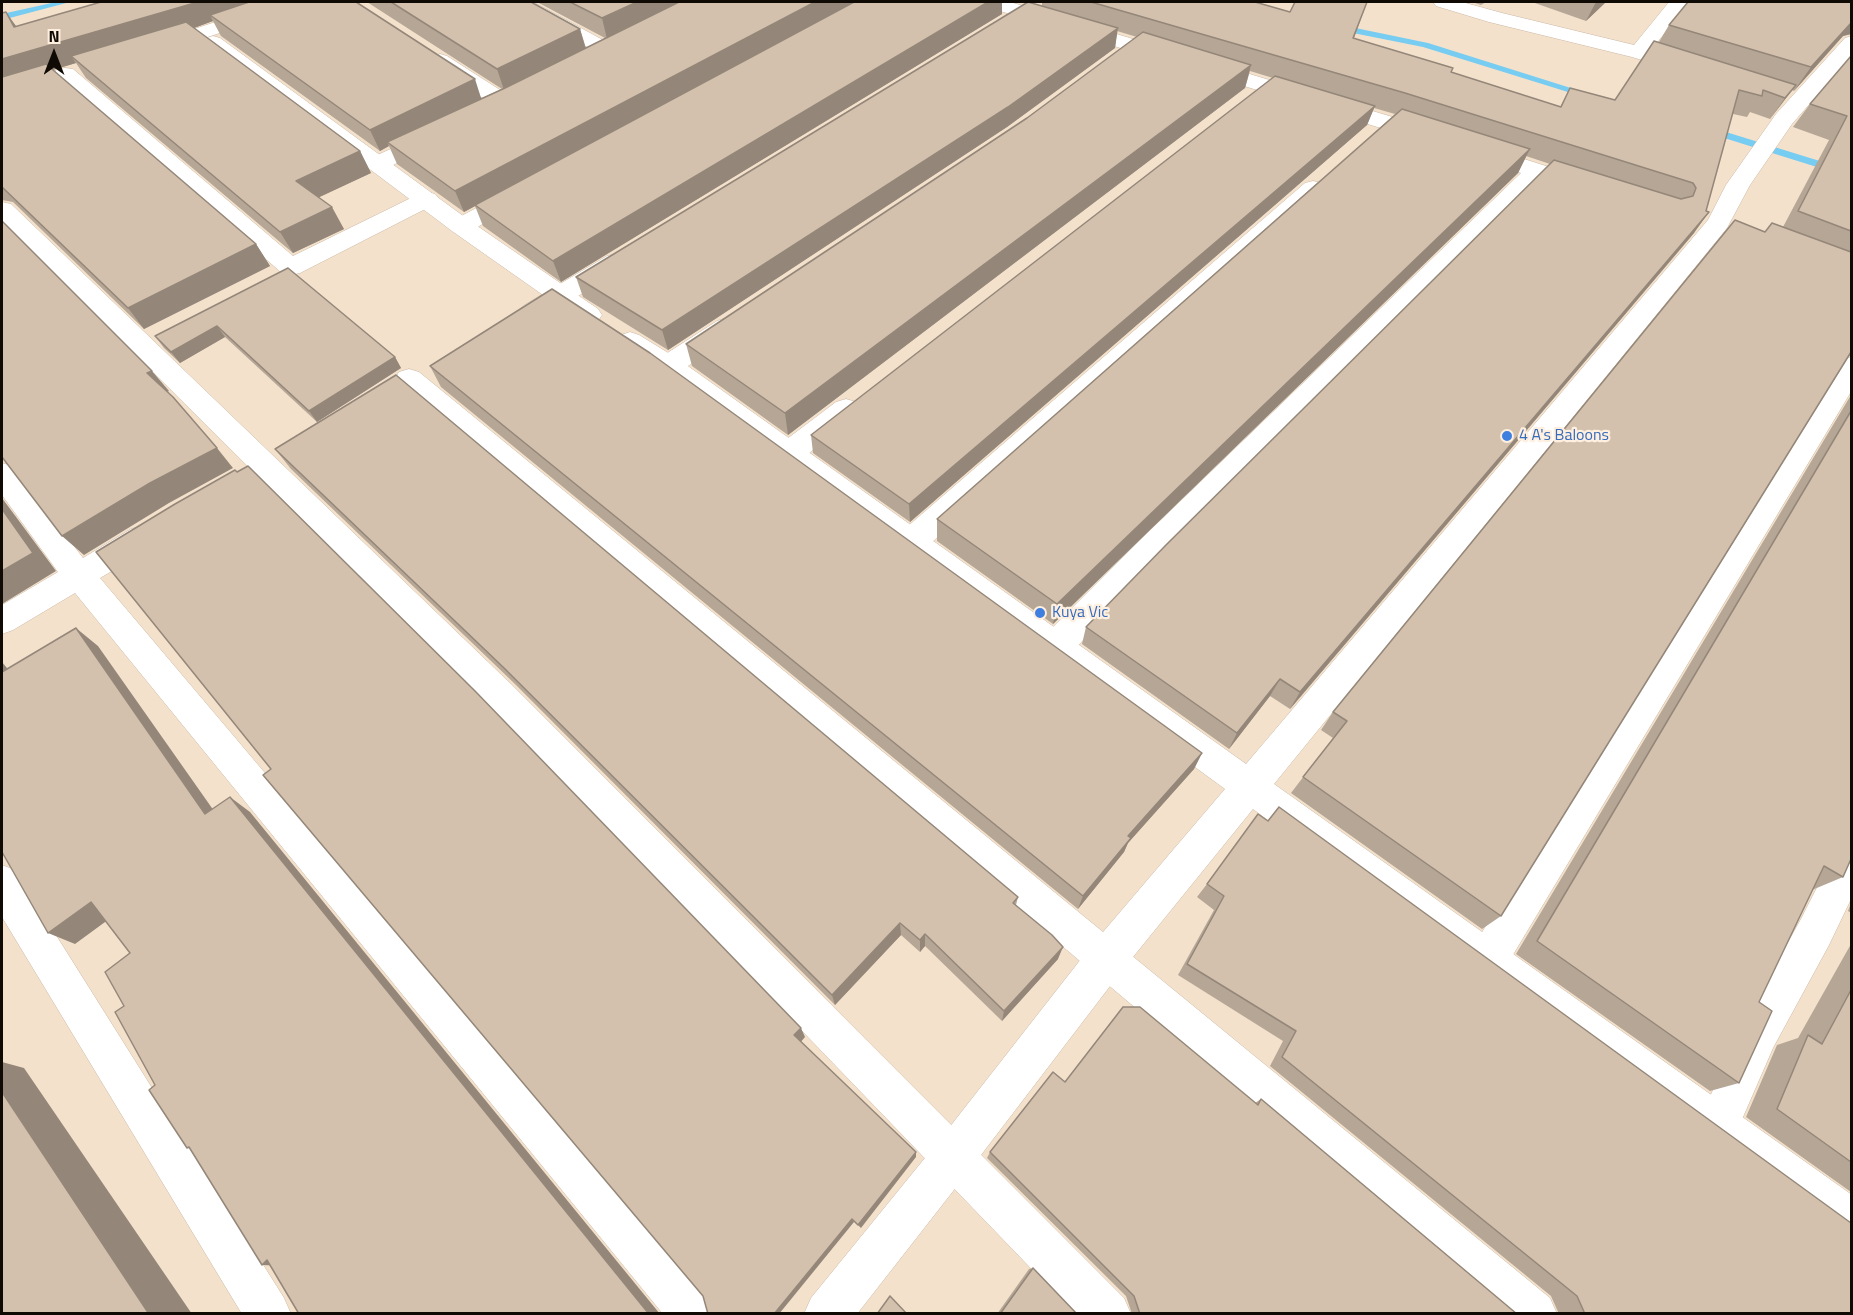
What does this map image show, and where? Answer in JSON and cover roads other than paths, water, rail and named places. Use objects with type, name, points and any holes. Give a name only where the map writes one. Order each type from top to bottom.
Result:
[{"type":"street","points":[[134,54],[202,34],[295,2]]},
{"type":"street","points":[[519,2],[607,50]]},
{"type":"street","points":[[991,2],[1029,6],[1126,52],[1256,93],[1388,122],[1602,191]]},
{"type":"street","points":[[1443,2],[1496,18],[1639,52],[1707,74]]},
{"type":"street","points":[[1496,18],[1514,2]]},
{"type":"street","points":[[1639,52],[1678,2]]},
{"type":"street","points":[[994,30],[1029,6]]},
{"type":"street","points":[[202,34],[428,199],[461,226],[560,297],[668,366],[1851,1222]]},
{"type":"street","points":[[586,60],[627,40]]},
{"type":"street","points":[[827,1314],[953,1157],[1106,958],[1718,223],[1738,185],[1792,110],[1851,42]]},
{"type":"street","points":[[427,52],[503,102]]},
{"type":"street","points":[[88,68],[55,78],[280,272],[428,199]]},
{"type":"street","points":[[482,112],[524,92]]},
{"type":"street","points":[[1776,95],[1792,110]]},
{"type":"street","points":[[1362,145],[1388,122]]},
{"type":"street","points":[[379,163],[452,128]]},
{"type":"street","points":[[911,542],[1335,168]]},
{"type":"street","points":[[1056,646],[1147,553],[1538,171]]},
{"type":"street","points":[[461,226],[543,181]]},
{"type":"street","points":[[2,209],[153,339],[266,465],[501,696],[1108,1314]]},
{"type":"street","points":[[510,324],[560,297],[641,247]]},
{"type":"street","points":[[668,366],[748,313]]},
{"type":"street","points":[[1488,958],[1851,366]]},
{"type":"street","points":[[410,380],[1534,1314]]},
{"type":"street","points":[[789,453],[863,395]]},
{"type":"street","points":[[2,474],[79,576],[693,1314]]},
{"type":"street","points":[[2,621],[160,526]]},
{"type":"street","points":[[1718,1125],[1759,1034],[1815,932],[1851,856]]},
{"type":"street","points":[[2,883],[268,1314]]},
{"type":"waterway","points":[[2,17],[65,2]]},
{"type":"waterway","points":[[1336,27],[1425,45],[1588,95]]},
{"type":"waterway","points":[[1709,130],[1852,175]]},
{"type":"place","name":"4 A's Baloons","points":[[1507,436]]},
{"type":"place","name":"Kuya Vic","points":[[1040,613]]}]
